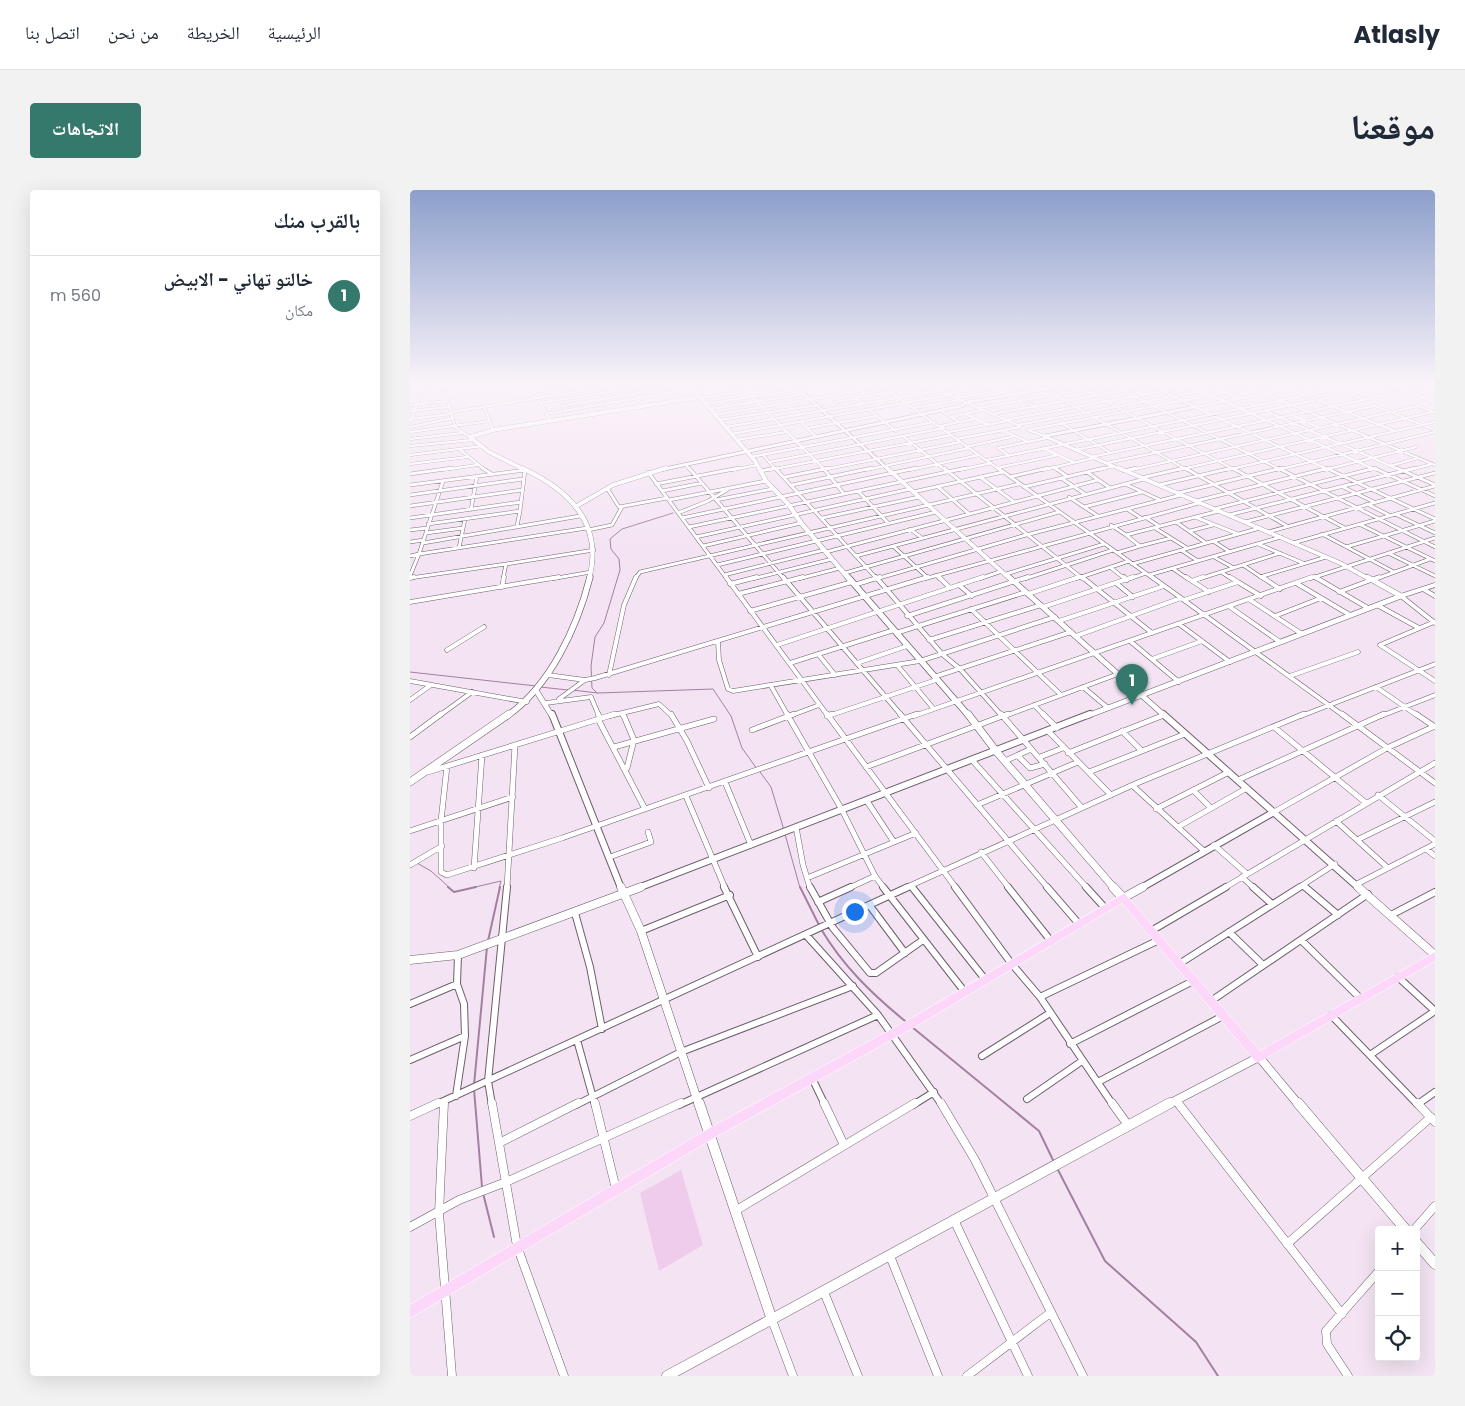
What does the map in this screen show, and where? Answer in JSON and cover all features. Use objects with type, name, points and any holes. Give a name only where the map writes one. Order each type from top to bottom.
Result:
[{"type":"main road","points":[[734,437],[758,465],[766,481],[796,513],[801,523],[935,679],[957,701],[996,751],[1259,1057],[1435,955]]},
{"type":"main road","points":[[410,782],[527,702],[539,689],[565,642],[591,572],[594,550],[587,529],[575,507],[556,486],[470,438]]},
{"type":"main road","points":[[410,1312],[518,1246],[710,1134],[916,1021],[984,978],[1123,898]]},
{"type":"street","points":[[410,439],[428,437]]},
{"type":"street","points":[[447,469],[453,437]]},
{"type":"street","points":[[737,440],[753,437]]},
{"type":"street","points":[[793,437],[832,477],[844,494]]},
{"type":"street","points":[[575,507],[607,488],[648,472],[809,437]]},
{"type":"street","points":[[752,457],[856,437]]},
{"type":"street","points":[[770,462],[896,437]]},
{"type":"street","points":[[905,437],[1152,633]]},
{"type":"street","points":[[761,471],[816,462],[936,437]]},
{"type":"street","points":[[955,437],[1256,651],[1435,783]]},
{"type":"street","points":[[785,477],[920,450],[970,437]]},
{"type":"street","points":[[792,485],[929,457],[1010,437]]},
{"type":"street","points":[[1019,437],[1029,442]]},
{"type":"street","points":[[998,448],[1045,437]]},
{"type":"street","points":[[1047,437],[1346,566],[1401,596],[1415,609],[1434,622]]},
{"type":"street","points":[[987,460],[1095,437]]},
{"type":"street","points":[[1076,450],[1135,437]]},
{"type":"street","points":[[1010,477],[1074,463],[1110,452],[1179,437]]},
{"type":"street","points":[[1216,437],[1435,547]]},
{"type":"street","points":[[1107,463],[1232,437]]},
{"type":"street","points":[[1260,437],[1435,520]]},
{"type":"street","points":[[1124,471],[1277,437]]},
{"type":"street","points":[[1305,437],[1377,468],[1435,496]]},
{"type":"street","points":[[856,556],[1185,468],[1322,437]]},
{"type":"street","points":[[1325,437],[1435,486]]},
{"type":"street","points":[[548,675],[587,680],[609,675],[1087,531],[1229,493],[1416,447],[1391,437]]},
{"type":"street","points":[[750,611],[798,596],[877,578],[1214,484],[1413,437]]},
{"type":"street","points":[[470,438],[453,442],[411,446],[410,454],[483,446]]},
{"type":"street","points":[[853,438],[1435,955]]},
{"type":"street","points":[[1131,438],[1288,526]]},
{"type":"street","points":[[1176,438],[1345,528]]},
{"type":"street","points":[[1159,485],[1368,438],[1434,464]]},
{"type":"street","points":[[1087,439],[1110,452]]},
{"type":"street","points":[[988,442],[1008,456]]},
{"type":"street","points":[[1043,448],[1074,463]]},
{"type":"street","points":[[459,449],[477,465],[492,474]]},
{"type":"street","points":[[763,455],[900,603],[908,616],[929,640],[981,692],[1040,757],[1082,808]]},
{"type":"street","points":[[680,515],[724,509],[979,455]]},
{"type":"street","points":[[997,468],[1058,455]]},
{"type":"street","points":[[410,464],[467,457]]},
{"type":"street","points":[[1126,535],[1195,517],[1244,501],[1418,458]]},
{"type":"street","points":[[1122,460],[1137,468]]},
{"type":"street","points":[[689,527],[991,463]]},
{"type":"street","points":[[685,464],[826,630],[864,670],[1079,924]]},
{"type":"street","points":[[1229,515],[1434,464]]},
{"type":"street","points":[[410,474],[477,465]]},
{"type":"street","points":[[656,484],[758,465]]},
{"type":"street","points":[[1024,487],[1114,466]]},
{"type":"street","points":[[1340,466],[1368,480]]},
{"type":"street","points":[[1053,467],[1068,477]]},
{"type":"street","points":[[453,479],[455,468]]},
{"type":"street","points":[[410,485],[525,470],[517,526]]},
{"type":"street","points":[[432,482],[435,471]]},
{"type":"street","points":[[648,472],[777,645],[800,680],[1012,963],[1040,997],[1070,1044],[1128,1126]]},
{"type":"street","points":[[696,537],[796,513],[1003,472]]},
{"type":"street","points":[[1087,472],[1110,488]]},
{"type":"street","points":[[1245,522],[1435,474]]},
{"type":"street","points":[[471,510],[477,476]]},
{"type":"street","points":[[980,477],[1013,501]]},
{"type":"street","points":[[1061,478],[1084,494]]},
{"type":"street","points":[[522,490],[410,505],[411,495],[523,479]]},
{"type":"street","points":[[443,480],[410,577],[594,550]]},
{"type":"street","points":[[724,575],[847,546],[1035,495],[1098,480]]},
{"type":"street","points":[[607,488],[618,506],[622,507],[766,481]]},
{"type":"street","points":[[855,481],[865,489]]},
{"type":"street","points":[[662,491],[702,483]]},
{"type":"street","points":[[609,675],[620,618],[636,575],[648,570],[710,557],[880,515],[1020,484]]},
{"type":"street","points":[[1124,484],[1160,500]]},
{"type":"street","points":[[937,486],[968,513]]},
{"type":"street","points":[[1268,532],[1435,486]]},
{"type":"street","points":[[1342,487],[1374,502]]},
{"type":"street","points":[[680,515],[715,499],[730,488]]},
{"type":"street","points":[[715,499],[772,488]]},
{"type":"street","points":[[858,491],[889,524]]},
{"type":"street","points":[[1084,507],[1142,492]]},
{"type":"street","points":[[487,515],[490,495]]},
{"type":"street","points":[[822,518],[919,497]]},
{"type":"street","points":[[1069,498],[1098,516]]},
{"type":"street","points":[[410,518],[521,502]]},
{"type":"street","points":[[1293,543],[1435,503]]},
{"type":"street","points":[[1367,504],[1389,516]]},
{"type":"street","points":[[1429,504],[1435,507]]},
{"type":"street","points":[[410,556],[612,525],[622,507]]},
{"type":"street","points":[[1127,509],[1143,517],[1187,548]]},
{"type":"street","points":[[410,530],[487,515],[520,511]]},
{"type":"street","points":[[717,565],[936,512]]},
{"type":"street","points":[[845,573],[1059,512]]},
{"type":"street","points":[[1395,514],[1435,533]]},
{"type":"street","points":[[410,542],[462,536],[580,516]]},
{"type":"street","points":[[1195,517],[1238,534]]},
{"type":"street","points":[[459,548],[465,519]]},
{"type":"street","points":[[1346,547],[1435,520]]},
{"type":"street","points":[[896,522],[905,530]]},
{"type":"street","points":[[1176,522],[1206,542]]},
{"type":"street","points":[[702,546],[801,523]]},
{"type":"street","points":[[1359,524],[1435,561]]},
{"type":"street","points":[[1111,525],[1140,546]]},
{"type":"street","points":[[1190,531],[1214,525]]},
{"type":"street","points":[[426,534],[462,528]]},
{"type":"street","points":[[790,663],[1110,567],[1260,528]]},
{"type":"street","points":[[910,529],[922,538]]},
{"type":"street","points":[[487,544],[488,531]]},
{"type":"street","points":[[1322,534],[1394,572]]},
{"type":"street","points":[[929,640],[1116,583],[1281,537]]},
{"type":"street","points":[[908,616],[1065,565],[1171,538]]},
{"type":"street","points":[[447,766],[441,820],[443,874],[474,868],[510,856],[766,769],[808,752],[933,708],[1296,583],[1435,538]]},
{"type":"street","points":[[868,540],[879,549]]},
{"type":"street","points":[[1212,541],[1230,552]]},
{"type":"street","points":[[777,645],[879,613],[900,603],[1104,544]]},
{"type":"street","points":[[1258,544],[1304,564]]},
{"type":"street","points":[[893,546],[928,578]]},
{"type":"street","points":[[1181,550],[1198,561]]},
{"type":"street","points":[[1192,581],[1280,553]]},
{"type":"street","points":[[1388,553],[1435,576]]},
{"type":"street","points":[[1214,557],[1234,568]]},
{"type":"street","points":[[1260,577],[1326,557]]},
{"type":"street","points":[[730,584],[832,559]]},
{"type":"street","points":[[1340,592],[1430,559]]},
{"type":"street","points":[[502,587],[506,564]]},
{"type":"street","points":[[1243,565],[1280,589]]},
{"type":"street","points":[[1110,567],[1127,580]]},
{"type":"street","points":[[738,594],[840,568]]},
{"type":"street","points":[[1172,568],[1209,592]]},
{"type":"street","points":[[410,602],[591,572]]},
{"type":"street","points":[[1221,572],[1261,596]]},
{"type":"street","points":[[936,575],[950,588]]},
{"type":"street","points":[[1314,577],[1368,608]]},
{"type":"street","points":[[828,716],[1013,651],[1074,634],[1238,582]]},
{"type":"street","points":[[1116,583],[1133,597]]},
{"type":"street","points":[[1296,583],[1350,615]]},
{"type":"street","points":[[960,585],[972,596]]},
{"type":"street","points":[[410,960],[458,955],[576,913],[712,859],[1179,682],[1368,608],[1435,585]]},
{"type":"street","points":[[718,642],[718,657],[730,691],[771,686],[920,661],[997,636],[1114,603],[1164,586]]},
{"type":"street","points":[[1423,589],[1435,596]]},
{"type":"street","points":[[1275,616],[1321,598]]},
{"type":"street","points":[[1250,600],[1302,634]]},
{"type":"street","points":[[1377,605],[1419,628]]},
{"type":"street","points":[[1230,607],[1280,642]]},
{"type":"street","points":[[971,609],[997,636],[1060,694]]},
{"type":"street","points":[[1434,622],[1380,645],[1435,681]]},
{"type":"street","points":[[1179,624],[1230,662]]},
{"type":"street","points":[[447,650],[484,627]]},
{"type":"street","points":[[1130,641],[1179,682]]},
{"type":"street","points":[[1152,659],[1202,641]]},
{"type":"street","points":[[857,663],[907,646]]},
{"type":"street","points":[[1290,676],[1358,652]]},
{"type":"street","points":[[818,654],[834,675]]},
{"type":"street","points":[[410,1116],[870,906],[943,869],[1111,794],[1329,704],[1435,664]]},
{"type":"street","points":[[897,665],[933,708]]},
{"type":"street","points":[[866,767],[979,727],[1060,694],[1118,674]]},
{"type":"street","points":[[556,701],[587,680]]},
{"type":"street","points":[[410,681],[527,702]]},
{"type":"street","points":[[410,700],[431,685]]},
{"type":"street","points":[[771,686],[842,810],[875,876],[964,991]]},
{"type":"street","points":[[1083,686],[1108,708]]},
{"type":"street","points":[[1376,687],[1435,727]]},
{"type":"street","points":[[539,689],[559,732],[610,857],[623,894],[641,931],[695,1096],[710,1134],[734,1212],[793,1376]]},
{"type":"street","points":[[410,737],[472,692]]},
{"type":"street","points":[[1238,780],[1357,725],[1435,695]]},
{"type":"street","points":[[546,703],[592,697],[599,718],[626,769],[644,809]]},
{"type":"street","points":[[420,774],[599,718],[659,704],[664,705],[679,728],[708,788]]},
{"type":"street","points":[[752,730],[819,705]]},
{"type":"street","points":[[1034,705],[1057,728]]},
{"type":"street","points":[[622,712],[634,740],[626,769]]},
{"type":"street","points":[[1068,753],[1164,715]]},
{"type":"street","points":[[614,746],[714,719]]},
{"type":"street","points":[[1274,727],[1366,803]]},
{"type":"street","points":[[1123,898],[1335,777],[1388,748],[1435,727]]},
{"type":"street","points":[[1048,732],[1111,794]]},
{"type":"street","points":[[1122,732],[1141,750]]},
{"type":"street","points":[[1089,772],[1185,734]]},
{"type":"street","points":[[515,745],[510,856],[500,939],[488,1081],[518,1246],[564,1376]]},
{"type":"street","points":[[1040,757],[1063,748]]},
{"type":"street","points":[[1005,761],[1031,749]]},
{"type":"street","points":[[474,868],[482,755]]},
{"type":"street","points":[[1018,756],[1030,768],[1045,764]]},
{"type":"street","points":[[972,760],[1105,908]]},
{"type":"street","points":[[977,805],[1078,762]]},
{"type":"street","points":[[1151,931],[1419,770],[1435,763]]},
{"type":"street","points":[[1156,808],[1229,772]]},
{"type":"street","points":[[725,782],[751,845]]},
{"type":"street","points":[[1132,786],[1204,851]]},
{"type":"street","points":[[1178,827],[1247,788]]},
{"type":"street","points":[[1193,790],[1212,808]]},
{"type":"street","points":[[686,796],[712,859],[758,957]]},
{"type":"street","points":[[1357,884],[1426,849],[1435,842],[1378,796]]},
{"type":"street","points":[[410,831],[512,797]]},
{"type":"street","points":[[867,801],[894,842]]},
{"type":"street","points":[[1357,840],[1435,802]]},
{"type":"street","points":[[1336,821],[1388,868]]},
{"type":"street","points":[[795,828],[807,878],[818,902],[830,924],[870,973],[876,973],[923,940]]},
{"type":"street","points":[[610,857],[650,842],[648,832]]},
{"type":"street","points":[[807,878],[916,833]]},
{"type":"street","points":[[1214,845],[1272,904]]},
{"type":"street","points":[[410,865],[442,846]]},
{"type":"street","points":[[1426,849],[1435,856]]},
{"type":"street","points":[[981,852],[1051,941]]},
{"type":"street","points":[[1179,964],[1334,864]]},
{"type":"street","points":[[818,902],[875,876]]},
{"type":"street","points":[[1303,885],[1338,915]]},
{"type":"street","points":[[910,886],[984,978]]},
{"type":"street","points":[[1391,915],[1435,892]]},
{"type":"street","points":[[1210,1001],[1368,894]]},
{"type":"street","points":[[641,931],[730,895]]},
{"type":"street","points":[[870,906],[906,953]]},
{"type":"street","points":[[576,913],[590,967],[602,1028]]},
{"type":"street","points":[[1229,932],[1263,965]]},
{"type":"street","points":[[809,934],[878,1015],[934,1092],[976,1160],[1050,1313],[1083,1376]]},
{"type":"street","points":[[1040,997],[1159,940]]},
{"type":"street","points":[[1301,940],[1360,998]]},
{"type":"street","points":[[458,955],[457,984],[464,1004],[465,1036],[459,1095]]},
{"type":"street","points":[[1370,1055],[1435,1011],[1398,976]]},
{"type":"street","points":[[1070,1044],[1193,981]]},
{"type":"street","points":[[410,1004],[457,984]]},
{"type":"street","points":[[499,1143],[681,1052],[853,986]]},
{"type":"street","points":[[982,1056],[1050,1013]]},
{"type":"street","points":[[410,1227],[476,1192],[506,1182],[878,1015]]},
{"type":"street","points":[[1288,1244],[1362,1178],[1433,1119],[1331,1015]]},
{"type":"street","points":[[1098,1082],[1223,1016]]},
{"type":"street","points":[[410,1060],[465,1036]]},
{"type":"street","points":[[577,1040],[594,1096],[616,1189]]},
{"type":"street","points":[[667,1376],[1176,1100],[1259,1057],[1403,1226]]},
{"type":"street","points":[[1027,1099],[1082,1061]]},
{"type":"street","points":[[812,1077],[844,1145]]},
{"type":"street","points":[[734,1212],[934,1092]]},
{"type":"street","points":[[1418,1104],[1435,1092]]},
{"type":"street","points":[[1176,1100],[1342,1314]]},
{"type":"street","points":[[444,1101],[439,1212],[452,1376]]},
{"type":"street","points":[[1418,1226],[1435,1206]]},
{"type":"street","points":[[954,1220],[1028,1376]]},
{"type":"street","points":[[1420,1247],[1435,1264]]},
{"type":"street","points":[[890,1256],[938,1376]]},
{"type":"street","points":[[1348,1376],[1325,1338],[1326,1331],[1375,1276]]},
{"type":"street","points":[[824,1292],[858,1376]]},
{"type":"street","points":[[968,1376],[1050,1313]]},
{"type":"shaded area","points":[[681,1170],[703,1245],[659,1271],[640,1193]]},
{"type":"waterway","points":[[597,693],[592,688],[591,666],[595,637],[604,623],[620,570],[619,559],[611,549],[610,539],[622,529],[673,513]]},
{"type":"waterway","points":[[410,672],[536,686]]},
{"type":"waterway","points":[[540,687],[568,690]]},
{"type":"waterway","points":[[597,693],[713,689],[731,716],[742,748],[757,769]]},
{"type":"waterway","points":[[572,690],[597,693]]},
{"type":"waterway","points":[[760,772],[771,787],[784,830]]},
{"type":"waterway","points":[[785,834],[800,888]]},
{"type":"waterway","points":[[417,863],[431,871],[450,888]]},
{"type":"waterway","points":[[471,888],[501,881],[499,888]]},
{"type":"waterway","points":[[448,887],[454,892],[476,887]]},
{"type":"waterway","points":[[488,941],[500,887]]},
{"type":"waterway","points":[[800,887],[819,925]]},
{"type":"waterway","points":[[821,929],[859,979],[905,1021]]},
{"type":"waterway","points":[[474,1085],[487,947]]},
{"type":"waterway","points":[[912,1027],[1039,1131],[1053,1160]]},
{"type":"waterway","points":[[474,1089],[482,1187]]},
{"type":"waterway","points":[[1057,1168],[1105,1261],[1196,1342],[1218,1376]]},
{"type":"waterway","points":[[483,1193],[494,1237]]},
{"type":"place","name":"خالتو تهاني - الابيض","points":[[1132,705]]}]
